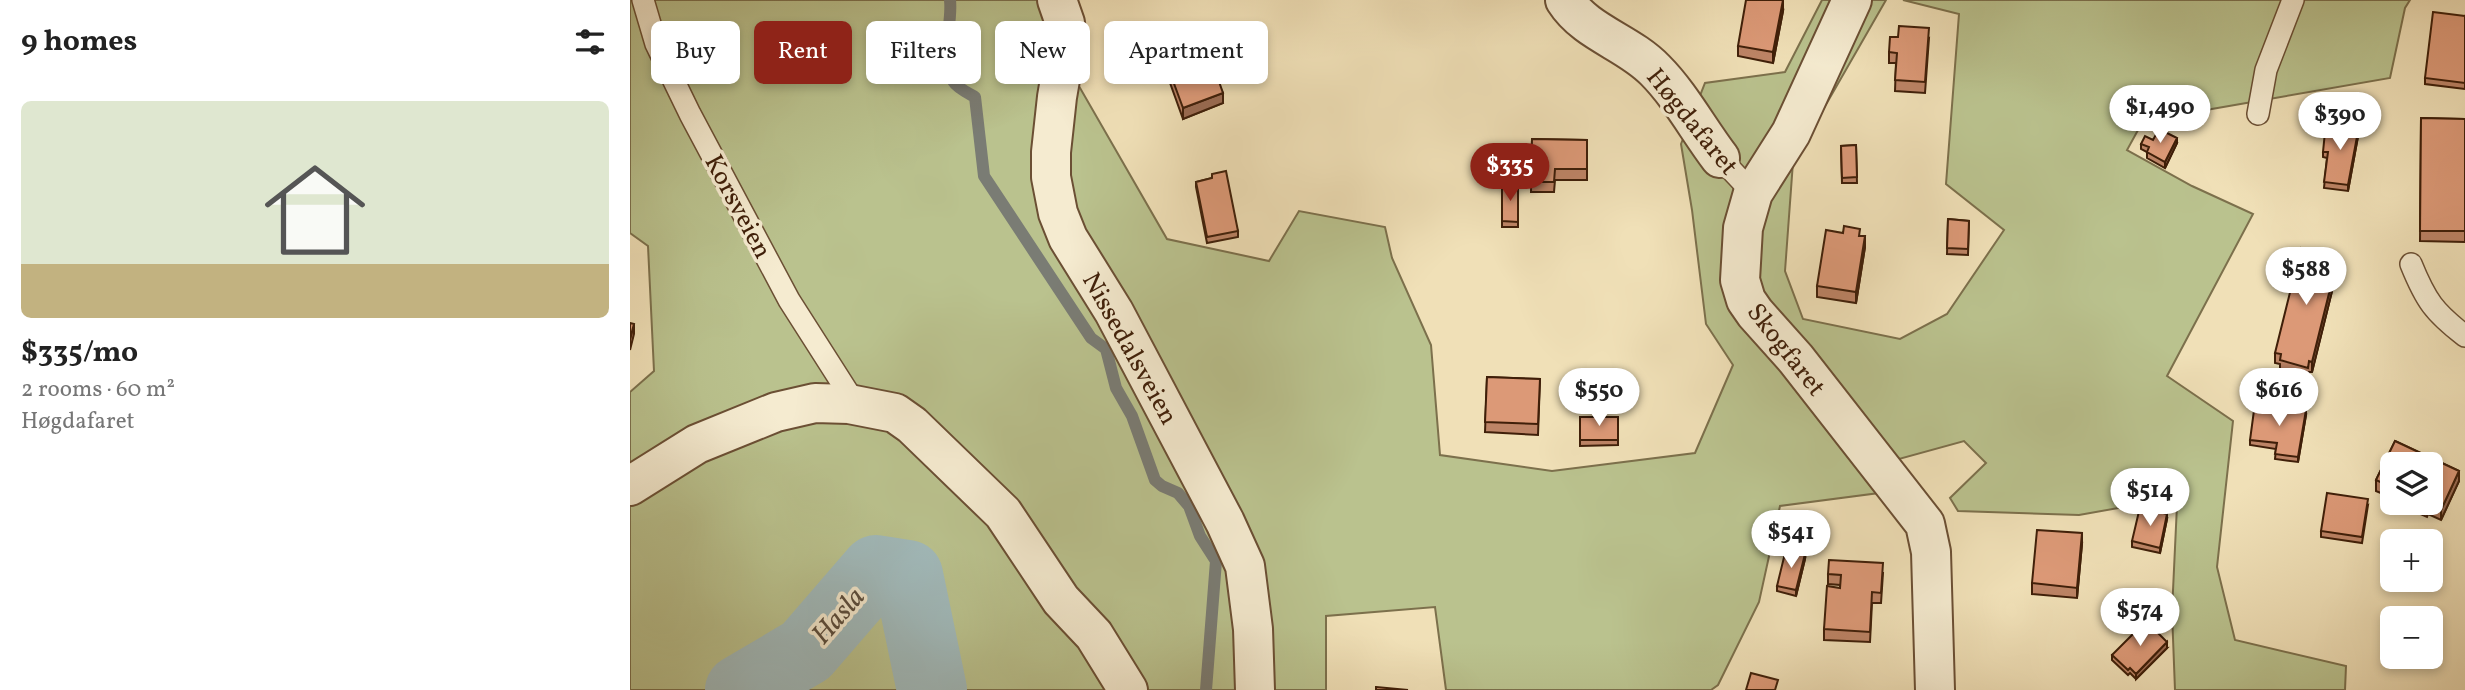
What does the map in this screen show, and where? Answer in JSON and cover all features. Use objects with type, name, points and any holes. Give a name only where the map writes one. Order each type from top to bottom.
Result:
[{"type":"street","name":"Nissedalsveien","points":[[1058,0],[1068,39],[1057,97],[1051,152],[1051,177],[1058,213],[1068,238],[1114,312],[1225,522],[1245,566],[1254,629],[1255,690]]},
{"type":"street","name":"Høgdafaret","points":[[1565,0],[1580,20],[1623,45],[1653,68],[1720,158]]},
{"type":"street","name":"Skogfaret","points":[[1852,0],[1791,133],[1753,194],[1743,228],[1740,280],[1746,300],[1925,524],[1931,552],[1935,690]]},
{"type":"street","points":[[630,486],[697,444],[776,412],[815,403],[849,404],[895,413],[912,425],[1003,513],[1061,600],[1094,635],[1128,690]]},
{"type":"lane","name":"Korsveien","points":[[643,0],[656,44],[690,114],[789,300],[849,394],[849,404]]},
{"type":"lane","points":[[2258,114],[2266,70],[2293,0]]},
{"type":"lane","name":"Høgdafaret","points":[[1720,158],[1753,194]]},
{"type":"lane","points":[[2411,264],[2422,290],[2439,316],[2465,336]]},
{"type":"green space","points":[[630,0],[1064,0],[1067,21],[995,21],[995,84],[1078,84],[1167,239],[1269,261],[1299,211],[1385,227],[1392,258],[1431,345],[1440,455],[1552,471],[1695,453],[1733,365],[1706,324],[1681,144],[1705,83],[1785,72],[1822,0],[1886,0],[1793,162],[1785,271],[1803,319],[1900,339],[1947,314],[2004,230],[1946,184],[1959,14],[1903,0],[2410,0],[2405,8],[2390,78],[2143,121],[2127,150],[2192,186],[2253,214],[2167,376],[2233,421],[2217,567],[2235,640],[2346,666],[2345,690],[2175,690],[2172,612],[2177,505],[2152,502],[2079,515],[1958,511],[1950,498],[1986,463],[1964,441],[1895,460],[1879,493],[1780,506],[1759,602],[1718,685],[1711,690],[1446,690],[1435,607],[1326,616],[1326,690],[630,690],[630,392],[654,371],[648,246],[630,233]]},
{"type":"building","points":[[1746,0],[1783,0],[1773,52],[1738,46]]},
{"type":"building","points":[[2433,12],[2465,16],[2465,83],[2425,78]]},
{"type":"building","points":[[1899,26],[1929,28],[1925,82],[1895,80],[1897,53],[1889,52],[1890,37],[1898,37]]},
{"type":"building","points":[[1174,84],[1220,84],[1223,93],[1183,108]]},
{"type":"building","points":[[2421,118],[2465,119],[2465,231],[2420,231]]},
{"type":"building","points":[[2326,122],[2359,126],[2348,185],[2324,182],[2328,152],[2323,152]]},
{"type":"building","points":[[2159,129],[2177,138],[2165,162],[2147,152],[2149,147],[2141,144],[2145,136],[2153,140]]},
{"type":"building","points":[[1532,139],[1587,140],[1587,169],[1555,169],[1554,182],[1531,182]]},
{"type":"building","points":[[1856,145],[1857,177],[1842,178],[1841,146]]},
{"type":"building","points":[[1226,171],[1238,231],[1207,237],[1196,182]]},
{"type":"building","points":[[1502,184],[1518,184],[1518,222],[1502,221]]},
{"type":"building","points":[[1948,219],[1969,221],[1968,249],[1947,248]]},
{"type":"building","points":[[1844,226],[1860,229],[1859,236],[1865,236],[1856,292],[1817,286],[1826,230],[1843,233]]},
{"type":"building","points":[[2301,248],[2338,257],[2312,362],[2309,361],[2308,368],[2280,360],[2281,354],[2275,353]]},
{"type":"building","points":[[630,323],[634,324],[630,339]]},
{"type":"building","points":[[1487,377],[1540,379],[1538,424],[1485,422]]},
{"type":"building","points":[[2255,403],[2306,410],[2298,457],[2275,454],[2277,443],[2250,440]]},
{"type":"building","points":[[1580,417],[1618,417],[1618,440],[1580,440]]},
{"type":"building","points":[[2395,441],[2418,452],[2390,452]]},
{"type":"building","points":[[2443,464],[2459,471],[2443,506]]},
{"type":"building","points":[[2327,493],[2368,499],[2362,537],[2321,531]]},
{"type":"building","points":[[2140,507],[2167,514],[2160,548],[2132,541]]},
{"type":"building","points":[[2037,530],[2082,533],[2077,588],[2032,583]]},
{"type":"building","points":[[1786,549],[1805,554],[1796,590],[1777,586]]},
{"type":"building","points":[[1829,560],[1883,563],[1881,593],[1872,592],[1870,632],[1824,629],[1827,586],[1840,588],[1841,575],[1828,574]]},
{"type":"building","points":[[2146,621],[2167,642],[2136,674],[2112,655]]},
{"type":"building","points":[[1751,673],[1778,680],[1775,690],[1746,690]]},
{"type":"building","points":[[1376,687],[1408,690],[1376,690]]},
{"type":"waterway","points":[[950,0],[947,62],[955,84],[975,97],[984,176],[1091,338],[1106,349],[1116,388],[1132,416],[1155,480],[1178,493],[1189,506],[1200,536],[1216,561],[1206,690]]},
{"type":"waterway","name":"Hasla","points":[[740,690],[806,651],[876,570],[908,575],[932,690]]}]
